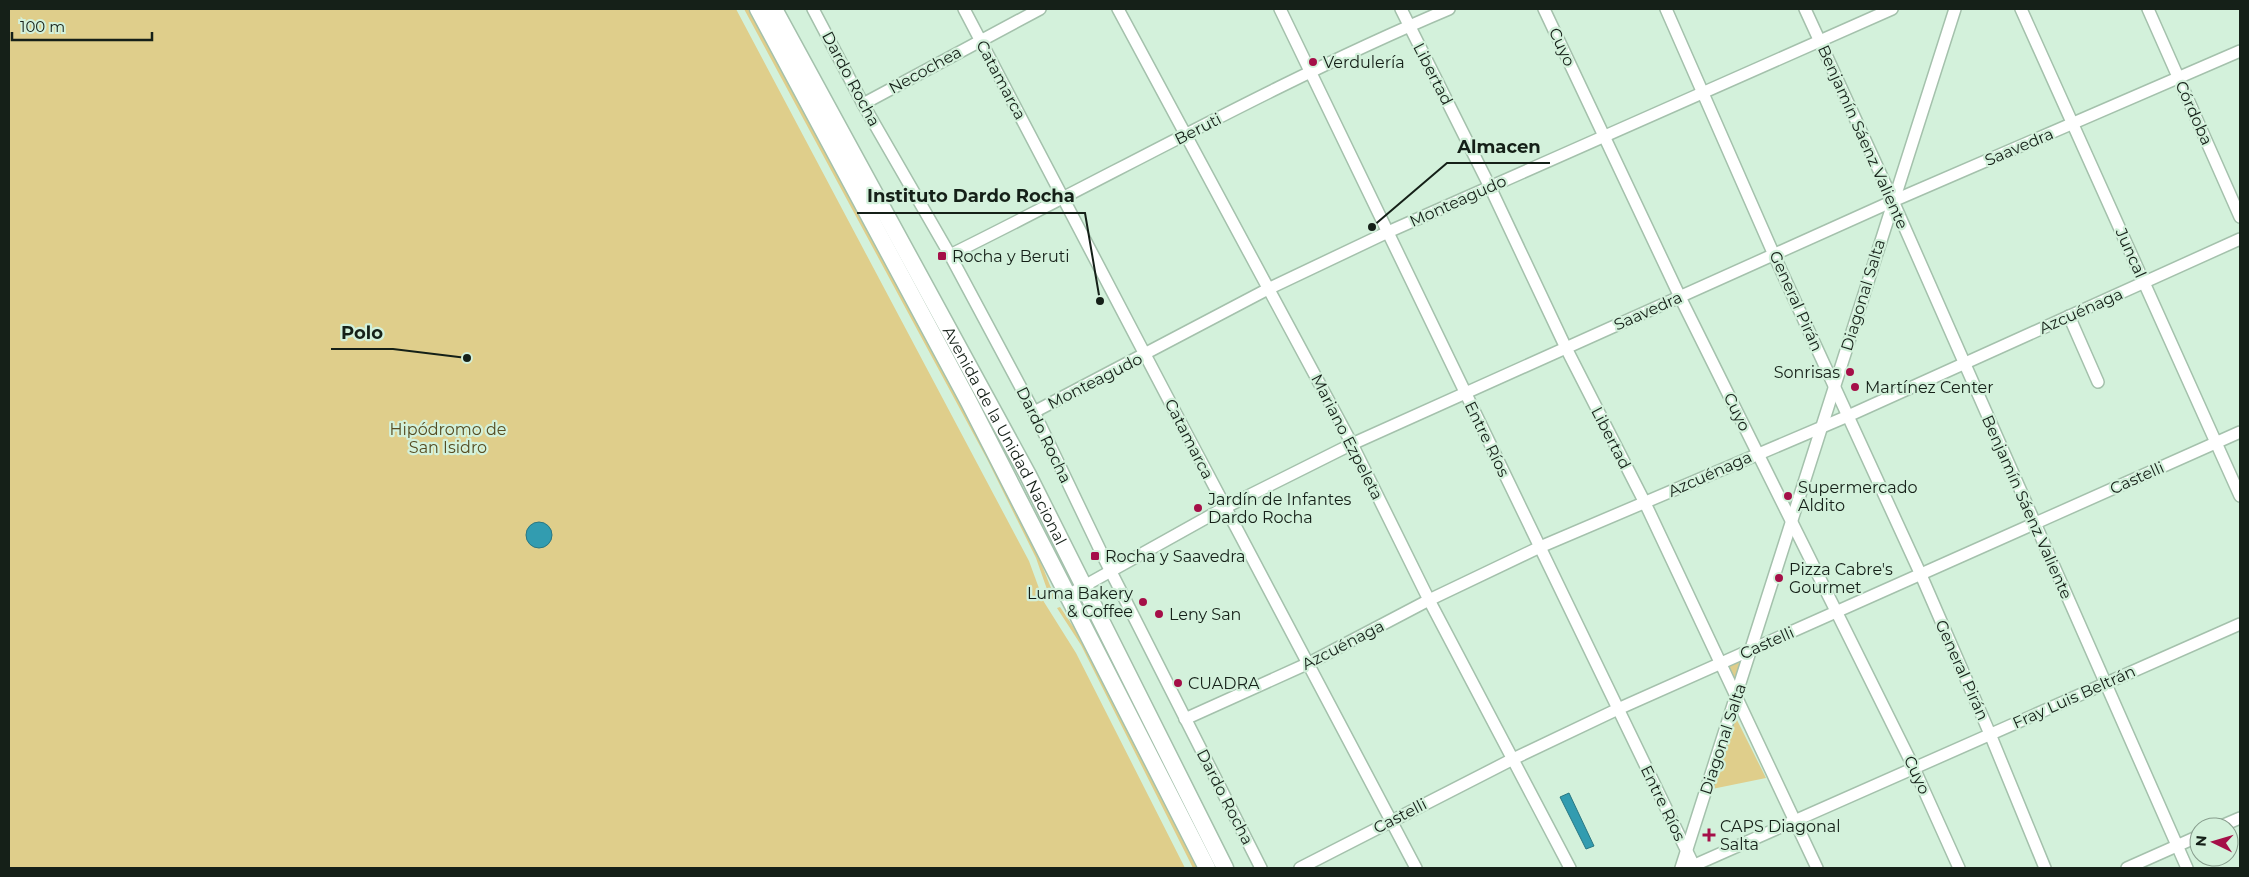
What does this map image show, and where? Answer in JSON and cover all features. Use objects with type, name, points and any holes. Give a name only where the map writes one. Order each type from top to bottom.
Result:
[{"type":"main road","name":"Avenida de la Unidad Nacional","points":[[758,9],[969,402],[1207,868]]},
{"type":"main road","name":"Avenida de la Unidad Nacional","points":[[774,9],[1028,475],[1225,868]]},
{"type":"street","name":"Dardo Rocha","points":[[813,9],[863,104],[950,255],[1034,412],[1110,570],[1261,868]]},
{"type":"street","name":"Catamarca","points":[[964,9],[1147,354],[1224,508],[1309,663],[1416,868]]},
{"type":"street","name":"Necochea","points":[[863,104],[1040,9]]},
{"type":"street","name":"Mariano Ezpeleta","points":[[1118,9],[1352,444],[1429,600],[1570,868]]},
{"type":"street","name":"Entre Ríos","points":[[1280,9],[1618,709],[1692,867]]},
{"type":"street","name":"Libertad","points":[[1401,9],[1490,187],[1566,348],[1645,503],[1817,868]]},
{"type":"street","name":"Beruti","points":[[950,255],[1064,199],[1186,134],[1310,73],[1449,9]]},
{"type":"street","name":"Cuyo","points":[[1544,9],[1680,297],[1914,768],[1959,868]]},
{"type":"street","name":"General Pirán","points":[[1666,9],[1774,255],[1921,575],[1990,734],[2045,868]]},
{"type":"street","name":"Benjamín Sáenz Valiente","points":[[1805,9],[1893,201],[2187,868]]},
{"type":"street","name":"Monteagudo","points":[[1034,412],[1268,289],[1388,232],[1892,9]]},
{"type":"street","name":"Diagonal Salta","points":[[1681,868],[1955,9]]},
{"type":"street","name":"Juncal","points":[[2021,9],[2240,496]]},
{"type":"street","name":"Córdoba","points":[[2148,9],[2240,217]]},
{"type":"street","name":"Saavedra","points":[[1068,595],[1224,508],[1352,444],[1893,201],[2240,51]]},
{"type":"street","name":"Azcuénaga","points":[[1185,719],[1309,663],[1429,600],[1540,547],[1848,416],[2240,239]]},
{"type":"street","points":[[2069,316],[2098,382]]},
{"type":"street","name":"Castelli","points":[[1300,868],[1513,758],[1618,709],[2240,432]]},
{"type":"street","name":"Fray Luis Beltrán","points":[[1692,867],[2240,624]]},
{"type":"street","points":[[2127,868],[2189,841]]},
{"type":"green space","name":"Hipódromo de San Isidro","points":[[9,9],[736,9],[1029,561],[1044,602],[1076,653],[1185,868],[9,868]]},
{"type":"green space","points":[[744,9],[748,9],[960,401],[1039,558],[1055,598],[1052,599],[1049,595],[1036,558],[987,459]]},
{"type":"green space","points":[[1060,607],[1081,638],[1197,868],[1193,868],[1081,645],[1057,608]]},
{"type":"green space","points":[[1751,650],[1736,697],[1721,663]]},
{"type":"green space","points":[[1735,716],[1766,778],[1712,789]]},
{"type":"water","points":[[539,522],[548,526],[552,535],[548,544],[539,548],[530,544],[526,535],[530,526]]},
{"type":"water","points":[[1569,793],[1594,846],[1586,849],[1560,797]]},
{"type":"place","name":"Verdulería","points":[[1313,62]]},
{"type":"place","name":"Almacen","points":[[1372,227]]},
{"type":"place","name":"Rocha y Beruti","points":[[942,256]]},
{"type":"place","name":"Instituto Dardo Rocha","points":[[1100,301]]},
{"type":"place","name":"Polo","points":[[467,358]]},
{"type":"place","name":"Sonrisas","points":[[1850,372]]},
{"type":"place","name":"Martínez Center","points":[[1855,387]]},
{"type":"place","name":"Supermercado Aldito","points":[[1788,496]]},
{"type":"place","name":"Jardín de Infantes Dardo Rocha","points":[[1198,508]]},
{"type":"place","name":"Rocha y Saavedra","points":[[1095,556]]},
{"type":"place","name":"Pizza Cabre's Gourmet","points":[[1779,578]]},
{"type":"place","name":"Luma Bakery & Coffee","points":[[1143,602]]},
{"type":"place","name":"Leny San","points":[[1159,614]]},
{"type":"place","name":"CUADRA","points":[[1178,683]]},
{"type":"place","name":"CAPS Diagonal Salta","points":[[1709,835]]}]
